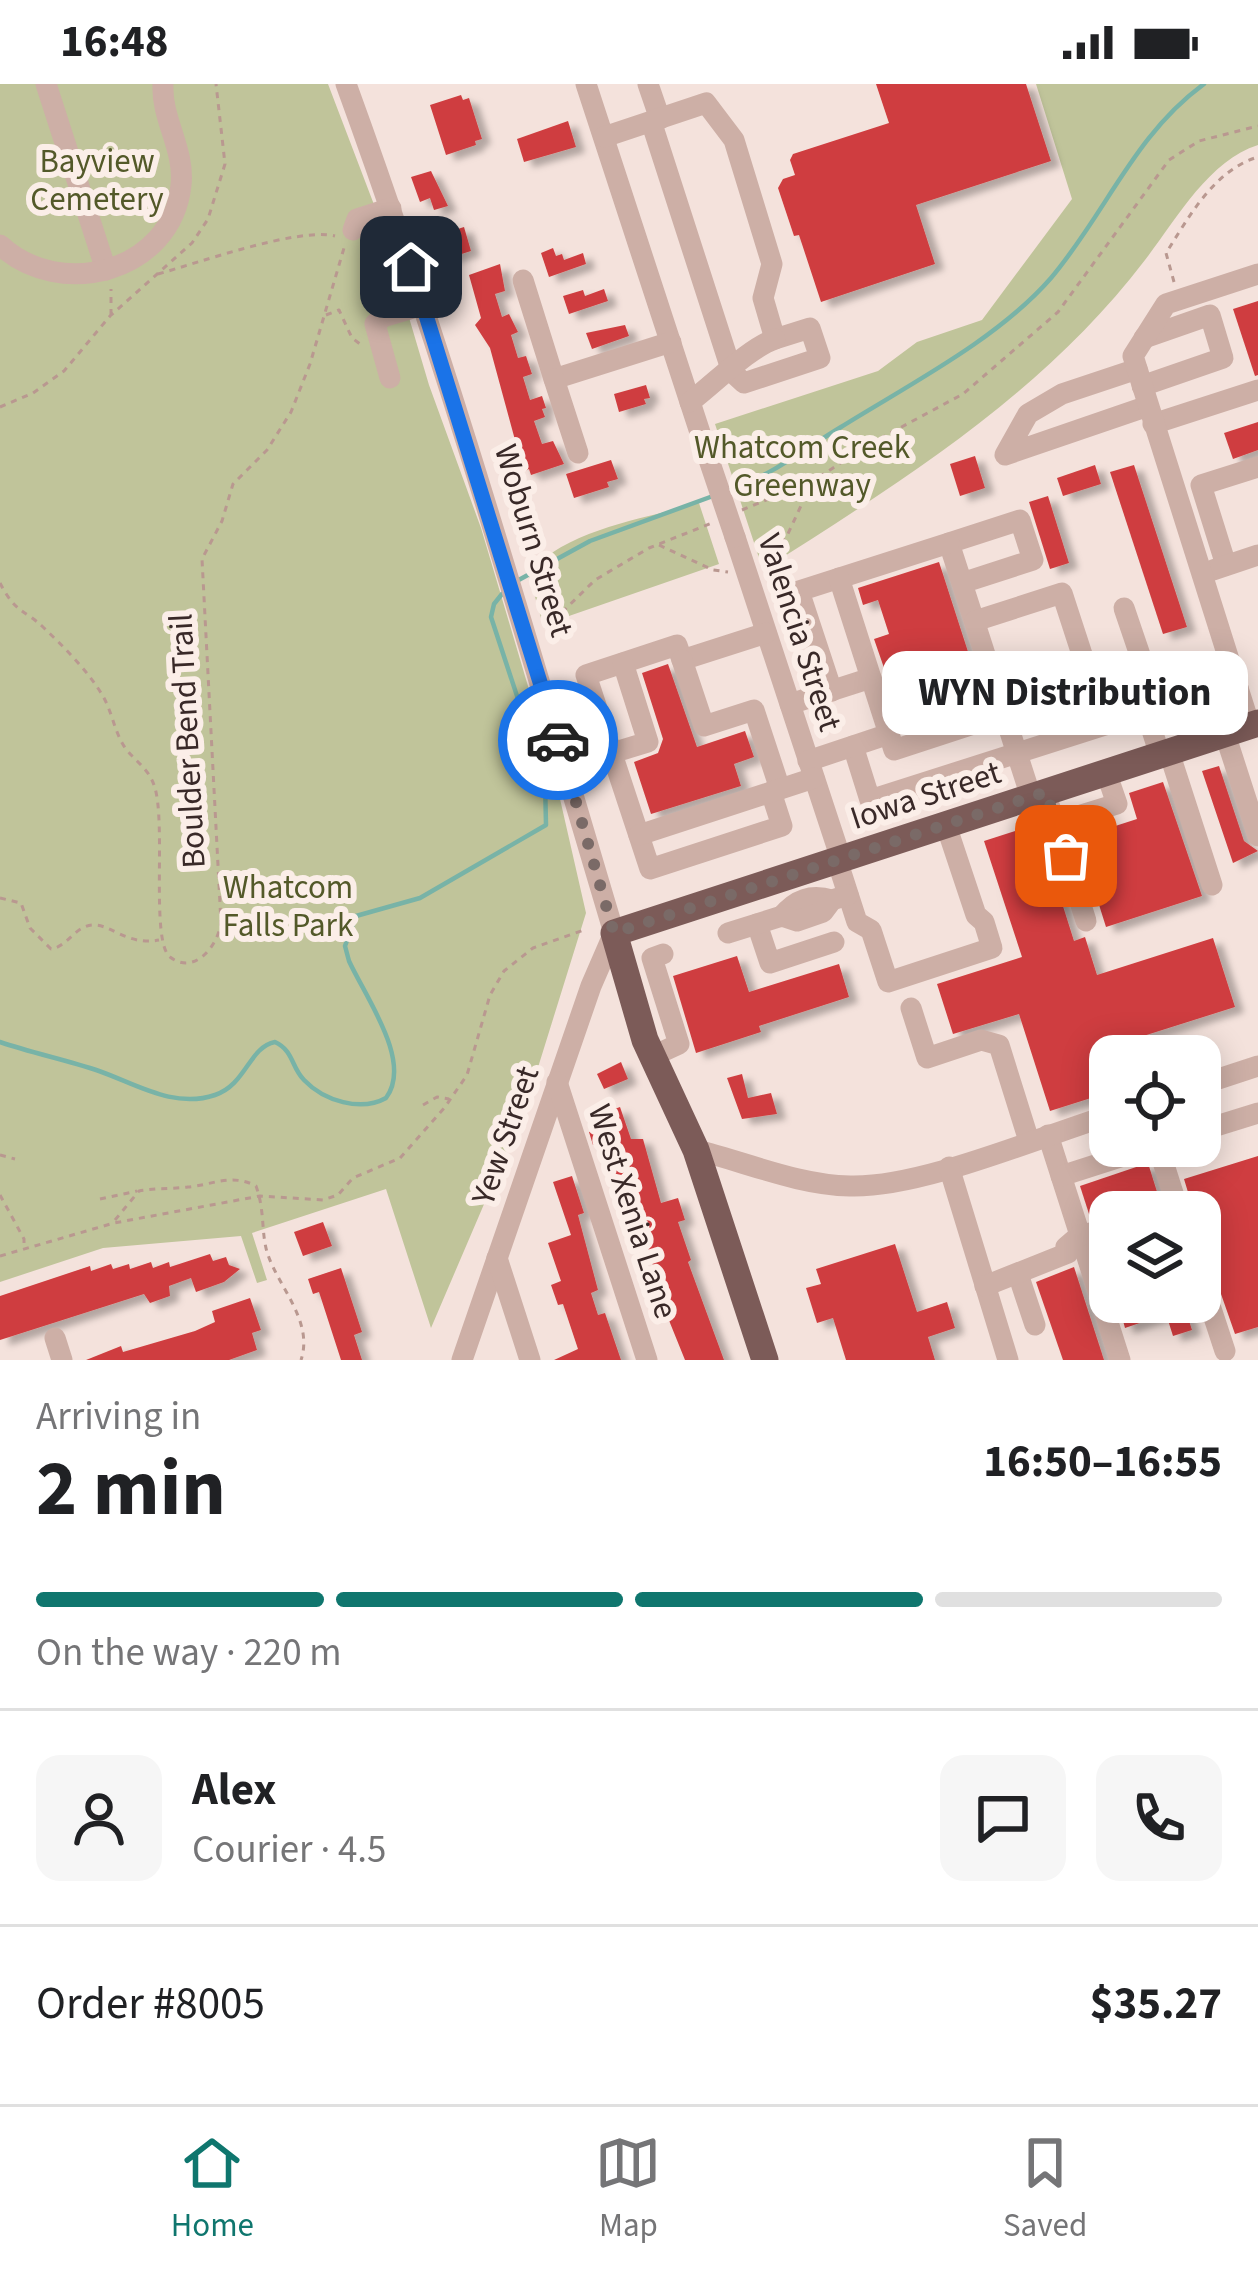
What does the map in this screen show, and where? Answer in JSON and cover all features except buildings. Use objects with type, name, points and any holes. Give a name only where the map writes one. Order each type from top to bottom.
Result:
[{"type":"main road","name":"Iowa Street","points":[[614,933],[1244,727]]},
{"type":"main road","name":"Woburn Street","points":[[614,933],[653,1056],[696,1150],[765,1360]]},
{"type":"street","points":[[46,84],[106,270]]},
{"type":"street","points":[[0,245],[30,266],[81,276],[106,270],[156,241],[177,203],[181,164],[162,92],[144,84]]},
{"type":"street","name":"Woburn Street","points":[[346,84],[502,551],[533,629],[614,933]]},
{"type":"street","name":"Valencia Street","points":[[586,84],[811,769],[839,860],[840,897],[856,922],[871,931],[888,982],[992,948],[946,825]]},
{"type":"street","points":[[648,84],[732,372],[744,383],[820,358],[810,328],[775,339],[756,346],[732,372],[690,401]]},
{"type":"street","points":[[604,137],[706,104],[734,140],[772,264],[763,298],[775,339]]},
{"type":"street","points":[[353,230],[357,219],[391,208]]},
{"type":"street","points":[[1258,274],[1166,304],[1133,356],[1238,688],[1258,836]]},
{"type":"street","points":[[523,280],[578,453]]},
{"type":"street","points":[[390,378],[374,330],[380,319],[423,305]]},
{"type":"street","points":[[1144,338],[1210,315],[1223,358],[1148,406],[1062,394],[1028,413],[1005,454],[1148,406],[1258,390]]},
{"type":"street","points":[[554,379],[670,342]]},
{"type":"street","points":[[1226,566],[1201,485],[1258,467]]},
{"type":"street","points":[[832,691],[800,591],[1020,520],[1033,560],[962,583]]},
{"type":"street","points":[[949,543],[1017,753],[1055,823],[1086,921]]},
{"type":"street","points":[[1201,574],[1258,555]]},
{"type":"street","points":[[839,578],[894,749],[1004,714]]},
{"type":"street","points":[[853,746],[870,800],[1105,724],[1063,593],[974,621]]},
{"type":"street","points":[[1124,608],[1160,714]]},
{"type":"street","points":[[682,661],[766,633]]},
{"type":"street","points":[[677,645],[682,661],[704,726],[754,710],[782,826],[650,869],[586,675],[677,645]]},
{"type":"street","points":[[612,753],[648,742],[623,663]]},
{"type":"street","points":[[790,704],[871,678]]},
{"type":"street","points":[[1212,886],[1148,718],[1238,688]]},
{"type":"street","points":[[639,835],[775,790],[853,746],[889,734]]},
{"type":"street","points":[[1055,823],[1117,804],[1106,772]]},
{"type":"street","points":[[732,894],[743,928],[770,963],[834,942]]},
{"type":"street","points":[[743,928],[782,916],[797,921],[823,912],[840,897]]},
{"type":"street","name":"Yew Street","points":[[462,1360],[590,986],[614,933]]},
{"type":"street","points":[[653,1056],[679,1044],[652,958],[664,954]]},
{"type":"street","points":[[911,1008],[927,1058],[981,1040],[998,1045],[1038,1138],[1061,1176],[1089,1256]]},
{"type":"street","points":[[1221,1078],[1258,1066]]},
{"type":"street","name":"West Xenia Lane","points":[[557,1082],[647,1360]]},
{"type":"street","points":[[1221,1124],[1258,1112]]},
{"type":"street","points":[[696,1150],[800,1179],[849,1186],[896,1182],[1089,1121]]},
{"type":"street","points":[[949,1167],[1008,1360]]},
{"type":"street","points":[[1061,1176],[1089,1167]]},
{"type":"street","points":[[985,1286],[1068,1252],[1066,1247],[1089,1233]]},
{"type":"street","points":[[497,1258],[530,1360]]},
{"type":"street","points":[[1018,1274],[1034,1325]]},
{"type":"street","points":[[1112,1323],[1120,1360]]},
{"type":"street","points":[[1216,1323],[1225,1351]]},
{"type":"path","points":[[741,511],[813,481],[963,394],[1058,312],[1169,160],[1199,141],[1258,125]]},
{"type":"path","points":[[1185,298],[1173,281],[1166,253],[1190,214],[1217,184],[1246,160],[1258,157]]},
{"type":"path","points":[[156,275],[295,238],[342,236],[353,230]]},
{"type":"path","name":"Boulder Bend Trail","points":[[0,584],[17,611],[43,626],[95,685],[123,746],[152,779],[158,794],[163,866],[160,940],[177,960],[199,959],[214,944],[221,923],[202,560],[222,521],[232,484],[268,449],[291,412],[325,316],[334,273],[353,230]]},
{"type":"path","points":[[0,406],[33,393],[64,371],[110,316],[114,297],[106,270]]},
{"type":"path","points":[[325,316],[339,310],[358,344],[378,343]]},
{"type":"path","points":[[763,560],[786,538],[813,481]]},
{"type":"path","points":[[533,629],[596,580],[658,544],[713,522]]},
{"type":"path","points":[[658,544],[713,571],[733,572]]},
{"type":"path","points":[[0,898],[21,902],[30,928],[51,949],[63,946],[88,925],[100,925],[120,937],[160,940]]},
{"type":"path","points":[[0,1256],[109,1225],[260,1196],[323,1200],[338,1195],[353,1178],[400,1158],[451,1099],[467,1075],[490,995],[503,971],[533,948],[584,929]]},
{"type":"path","points":[[424,1105],[437,1097],[451,1099]]},
{"type":"path","points":[[0,1155],[15,1159]]},
{"type":"path","points":[[352,1168],[353,1178]]},
{"type":"path","points":[[100,1199],[215,1180],[247,1180],[256,1186],[267,1253],[290,1295],[301,1328],[301,1360]]},
{"type":"path","points":[[109,1225],[139,1191]]},
{"type":"path","points":[[0,1195],[24,1239],[24,1249]]},
{"type":"green space","name":"Whatcom Falls Park","points":[[0,84],[328,84],[381,223],[429,385],[481,528],[555,777],[586,913],[526,1106],[431,1328],[386,1189],[252,1233],[267,1280],[257,1283],[241,1236],[103,1248],[0,1282]]},
{"type":"green space","name":"Whatcom Creek Greenway","points":[[1036,84],[1258,84],[1258,145],[1208,178],[1105,308],[1016,394],[918,468],[763,570],[715,424],[878,371],[917,342],[982,320],[1072,199]]},
{"type":"green space","name":"Whatcom Creek Greenway","points":[[699,503],[719,564],[543,625],[528,572],[546,557],[608,527]]},
{"type":"waterway","points":[[730,490],[787,462],[1006,321],[1051,278],[1158,127],[1204,84]]},
{"type":"waterway","points":[[515,582],[590,541],[713,496]]},
{"type":"waterway","points":[[0,1042],[185,1099],[225,1090],[259,1051],[275,1042],[286,1050],[304,1080],[322,1094],[354,1104],[386,1098],[393,1083],[391,1049],[345,946],[356,916],[420,898],[546,825],[545,781],[491,617],[502,594]]},
{"type":"way so far","points":[[558,740],[614,933],[1046,792],[1066,856]]},
{"type":"place","name":"WYN Distribution","points":[[1066,856]]},
{"type":"route","points":[[411,267],[558,740]]},
{"type":"park label","name":"Bayview Cemetery","points":[[97,179]]}]
